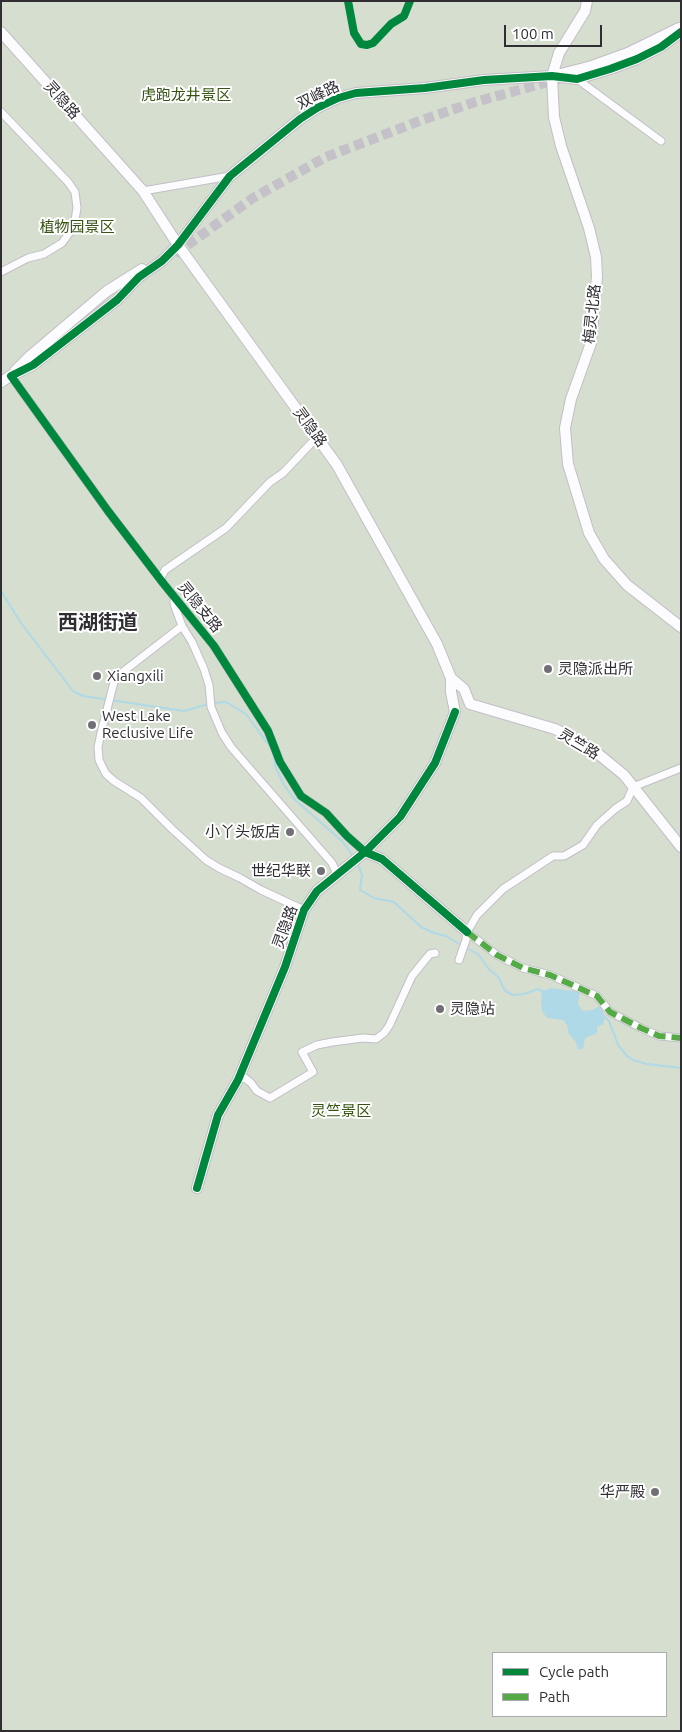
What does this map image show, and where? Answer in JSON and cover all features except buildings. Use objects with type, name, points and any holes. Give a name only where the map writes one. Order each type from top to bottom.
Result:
[{"type":"street","name":"梅灵北路","points":[[587,1],[585,12],[559,53],[552,76],[554,118],[560,146],[596,257],[591,343],[571,398],[565,428],[568,464],[589,533],[604,560],[628,586],[681,627]]},
{"type":"street","points":[[552,76],[592,66],[681,30]]},
{"type":"street","points":[[603,67],[639,53],[681,30]]},
{"type":"street","points":[[552,76],[577,79],[610,69],[637,59],[661,47],[681,30]]},
{"type":"street","name":"灵隐路","points":[[1,32],[143,191],[178,244],[318,437],[337,465],[437,644],[451,678]]},
{"type":"street","name":"双峰路","points":[[11,376],[33,365],[117,300],[139,277],[162,260],[178,244],[230,176],[300,119],[338,98],[356,93],[425,88],[484,80],[552,76]]},
{"type":"street","points":[[577,79],[661,141]]},
{"type":"street","points":[[1,112],[68,182],[75,192],[77,208],[70,232],[62,243],[44,254],[28,258],[1,272]]},
{"type":"street","points":[[143,191],[230,176]]},
{"type":"street","points":[[1,382],[97,309]]},
{"type":"street","name":"灵隐支路","points":[[11,376],[160,579],[198,624],[228,666],[240,689],[268,731],[280,762],[301,796],[326,813],[363,853]]},
{"type":"street","points":[[160,579],[165,570],[226,528],[270,482],[283,473],[318,437]]},
{"type":"street","points":[[174,596],[174,604],[182,626],[192,642],[204,669],[209,684],[211,708],[222,733],[231,747],[332,863],[337,874]]},
{"type":"street","points":[[182,626],[115,678],[98,747],[99,760],[106,774],[142,798],[172,829],[213,864],[261,890],[304,910]]},
{"type":"street","points":[[451,678],[464,689],[470,704],[455,712],[451,692],[451,678]]},
{"type":"street","name":"灵竺路","points":[[470,704],[554,729],[591,748],[624,775],[681,847]]},
{"type":"street","name":"灵隐路","points":[[197,1188],[218,1115],[238,1080],[285,967],[304,910],[317,891],[363,853],[400,817],[435,763],[455,712]]},
{"type":"street","points":[[459,960],[466,937],[477,915],[503,889],[552,856],[564,856],[583,844],[597,825],[627,801],[633,787],[681,768]]},
{"type":"street","points":[[363,853],[382,858],[466,937],[523,968],[550,975],[597,996],[610,1012],[641,1028],[659,1036],[681,1038]]},
{"type":"street","points":[[238,1080],[244,1078],[251,1082],[257,1091],[270,1098],[313,1072],[302,1052],[317,1045],[332,1042],[363,1038],[376,1039],[389,1026],[412,976],[430,954],[434,953]]},
{"type":"green space","name":"灵竺景区","points":[[1,1],[681,1],[681,1731],[1,1731]]},
{"type":"water","points":[[551,988],[580,992],[578,1004],[583,1011],[592,1010],[600,1006],[605,1017],[603,1024],[597,1027],[597,1033],[585,1038],[583,1049],[578,1049],[563,1020],[547,1018],[542,1011],[542,991]]},
{"type":"waterway","points":[[1,591],[21,623],[73,691],[83,696],[184,711],[209,704]]},
{"type":"waterway","points":[[214,703],[226,702],[246,714],[273,751],[275,766],[284,785],[295,800],[342,841],[353,856]]},
{"type":"waterway","points":[[357,863],[362,875],[360,890],[374,898],[394,902],[421,927],[446,936],[461,945]]},
{"type":"waterway","points":[[465,947],[479,955],[488,968],[499,978],[505,991],[513,995],[524,994],[538,989],[542,991]]},
{"type":"waterway","points":[[605,1017],[609,1021],[618,1045],[627,1056],[647,1064],[681,1068]]},
{"type":"tunnel","points":[[175,254],[253,198],[326,157],[475,102],[559,79]]},
{"type":"marked path","points":[[467,932],[497,955],[523,968],[550,975],[597,996],[610,1012],[641,1028],[659,1036],[681,1038]]},
{"type":"cycle path","points":[[348,1],[354,33],[361,44],[367,45],[373,43],[391,24],[404,16],[410,1]]},
{"type":"cycle path","points":[[467,932],[382,859],[365,852],[326,813],[301,796],[280,762],[268,731],[214,646],[108,511],[11,376],[33,365],[117,300],[139,277],[162,261],[178,245],[230,176],[300,119],[317,108],[338,98],[356,93],[425,88],[484,80],[552,76],[577,79],[637,59],[661,47],[681,32]]},
{"type":"cycle path","points":[[197,1188],[218,1115],[238,1080],[285,967],[304,910],[317,891],[365,852],[400,817],[435,763],[455,712]]},
{"type":"place","name":"灵隐派出所","points":[[548,669]]},
{"type":"place","name":"Xiangxili","points":[[97,676]]},
{"type":"place","name":"West Lake Reclusive Life","points":[[92,725]]},
{"type":"place","name":"小丫头饭店","points":[[290,832]]},
{"type":"place","name":"世纪华联","points":[[321,871]]},
{"type":"place","name":"灵隐站","points":[[440,1009]]},
{"type":"place","name":"华严殿","points":[[655,1492]]},
{"type":"district","name":"西湖街道","points":[[98,622]]},
{"type":"park label","name":"虎跑龙井景区","points":[[186,95]]},
{"type":"park label","name":"植物园景区","points":[[77,227]]}]
